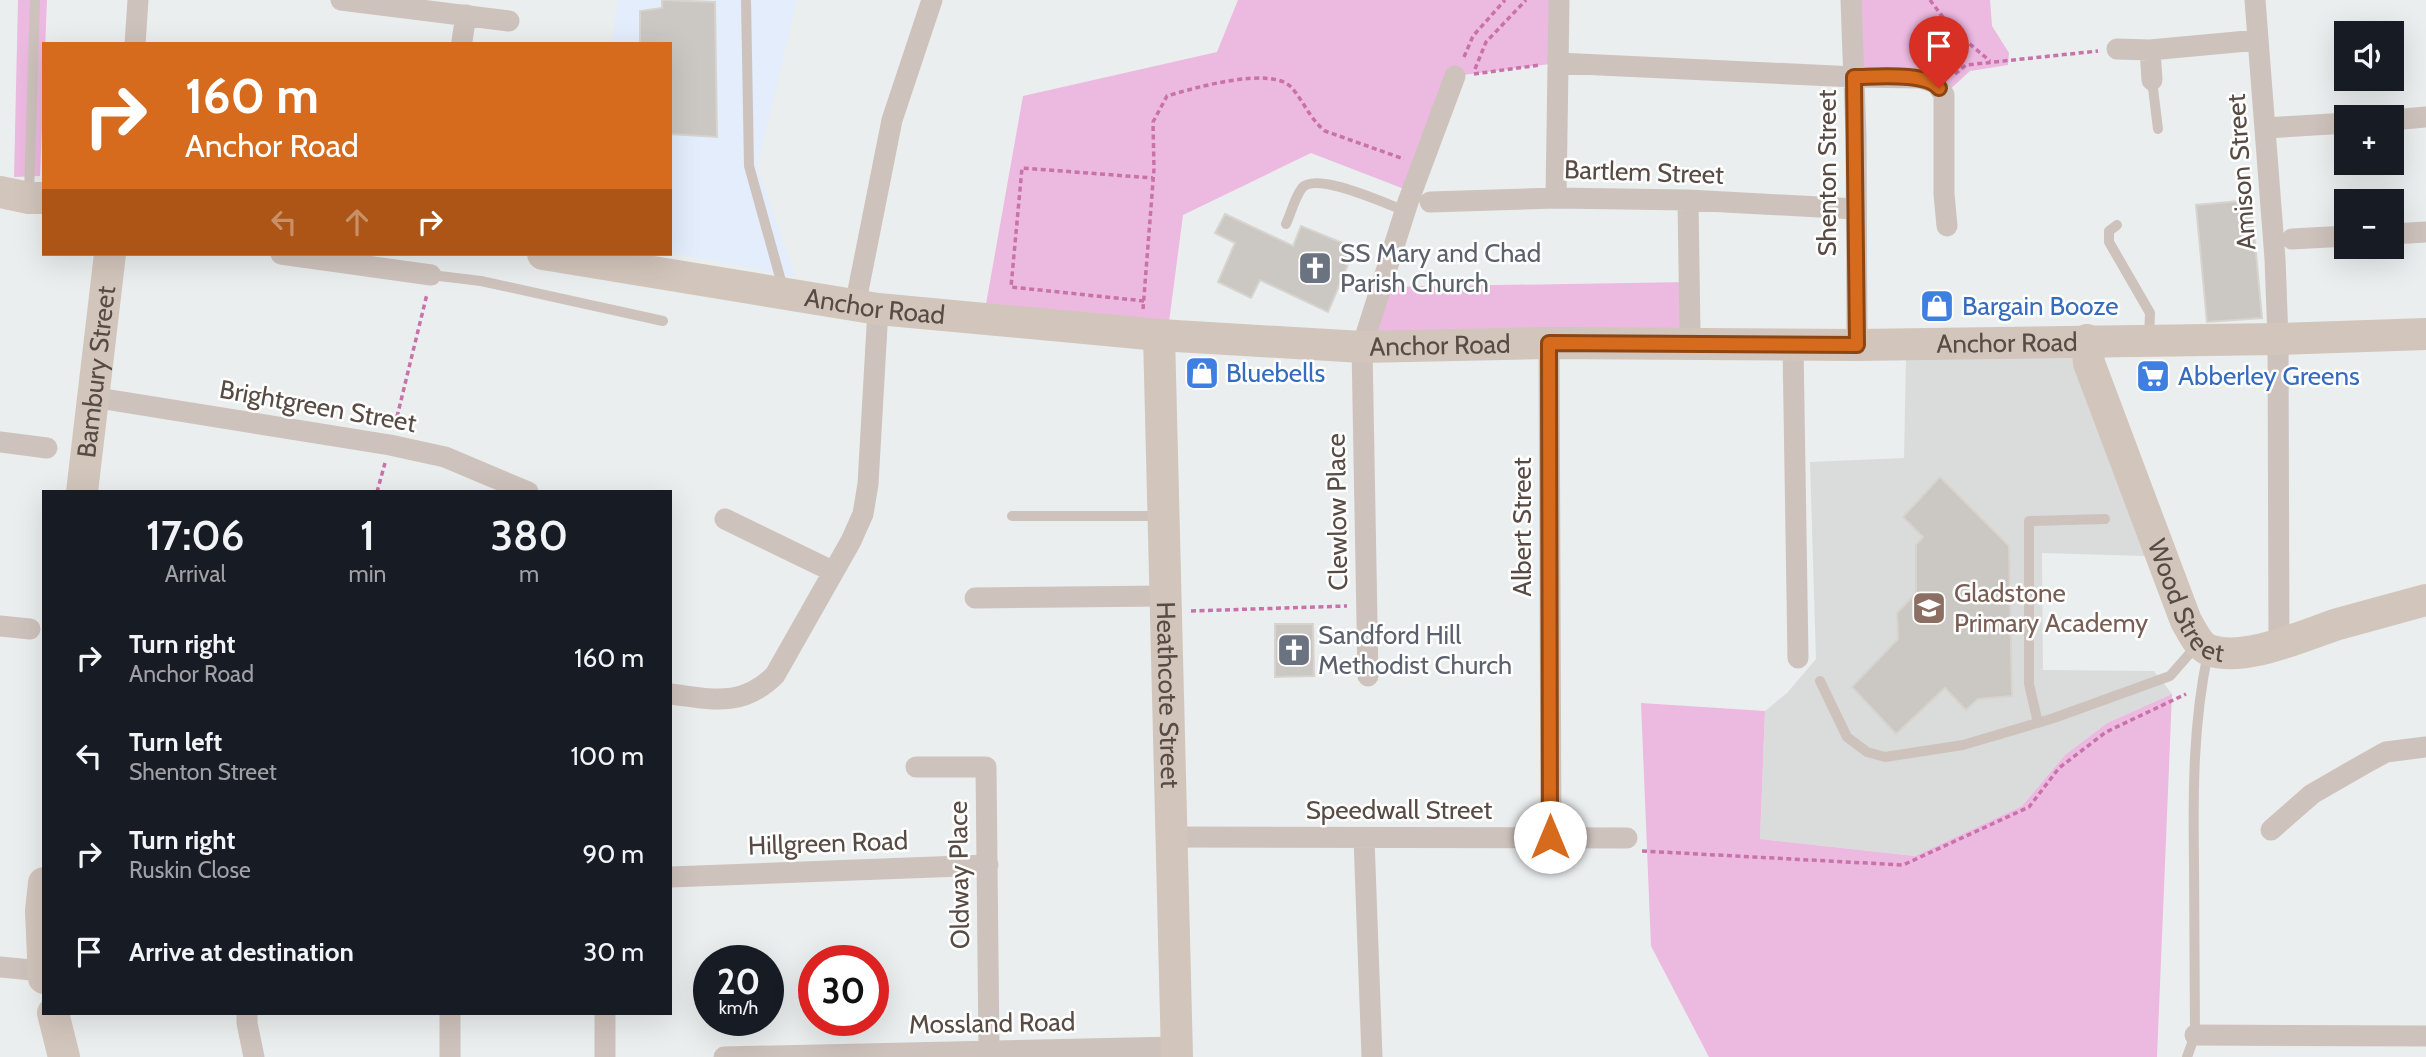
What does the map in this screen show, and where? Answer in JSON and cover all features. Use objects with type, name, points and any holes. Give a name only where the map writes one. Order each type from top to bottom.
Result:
[{"type":"main road","name":"Bambury Street","points":[[82,490],[110,256]]},
{"type":"main road","name":"Anchor Road","points":[[555,256],[867,308],[1150,335],[1362,347],[1549,343],[1857,345],[2278,339],[2426,334]]},
{"type":"main road","name":"Heathcote Street","points":[[1150,335],[1163,516],[1177,1052]]},
{"type":"main road","name":"Wood Street","points":[[2087,340],[2089,363],[2186,621],[2204,647],[2241,654],[2426,600]]},
{"type":"main road","points":[[42,902],[42,943]]},
{"type":"main road","points":[[54,1015],[64,1057]]},
{"type":"street","points":[[135,42],[138,0]]},
{"type":"street","points":[[341,0],[509,21]]},
{"type":"street","points":[[672,694],[726,700],[748,695],[767,683],[775,675],[851,541],[863,514],[868,484],[867,308],[892,120],[932,0]]},
{"type":"street","points":[[1556,198],[1559,0]]},
{"type":"street","name":"Shenton Street","points":[[1852,0],[1857,345]]},
{"type":"street","name":"Amison Street","points":[[2255,0],[2274,241],[2278,339],[2279,645]]},
{"type":"street","points":[[462,41],[466,15]]},
{"type":"street","points":[[2117,49],[2150,50],[2258,40]]},
{"type":"street","points":[[2150,50],[2152,80]]},
{"type":"street","points":[[1558,63],[1920,78],[1936,83],[1944,95],[1944,194],[1947,226]]},
{"type":"street","name":"Clewlow Place","points":[[1368,676],[1362,347],[1422,166],[1443,140],[1464,75]]},
{"type":"street","points":[[2404,119],[2426,117]]},
{"type":"street","points":[[2266,128],[2334,124]]},
{"type":"street","name":"Bartlem Street","points":[[1430,202],[1556,198],[1688,200],[1856,209]]},
{"type":"street","points":[[1688,200],[1688,345]]},
{"type":"street","points":[[2404,233],[2426,232]]},
{"type":"street","points":[[2292,239],[2334,237]]},
{"type":"street","points":[[295,256],[432,275]]},
{"type":"street","name":"Albert Street","points":[[1549,343],[1550,837]]},
{"type":"street","points":[[1793,345],[1798,658]]},
{"type":"street","name":"Brightgreen Street","points":[[92,397],[390,445],[445,457],[523,490]]},
{"type":"street","points":[[0,442],[47,448]]},
{"type":"street","points":[[725,519],[832,571]]},
{"type":"street","points":[[975,598],[1164,604]]},
{"type":"street","points":[[0,626],[30,628]]},
{"type":"street","points":[[2271,830],[2312,793],[2386,752],[2426,747]]},
{"type":"street","name":"Oldway Place","points":[[916,767],[986,767],[989,1051]]},
{"type":"street","name":"Speedwall Street","points":[[1171,837],[1627,838]]},
{"type":"street","points":[[1364,838],[1371,1057]]},
{"type":"street","name":"Hillgreen Road","points":[[672,877],[988,864]]},
{"type":"street","points":[[0,967],[42,975]]},
{"type":"street","points":[[247,1015],[254,1057]]},
{"type":"street","points":[[450,1015],[450,1057]]},
{"type":"street","points":[[605,1015],[606,1057]]},
{"type":"street","points":[[2195,1035],[2426,1036]]},
{"type":"street","name":"Mossland Road","points":[[724,1057],[989,1051],[1177,1052]]},
{"type":"lane","points":[[24,196],[35,0]]},
{"type":"lane","points":[[746,0],[749,166],[785,294]]},
{"type":"lane","points":[[2152,80],[2158,129]]},
{"type":"lane","points":[[1286,224],[1303,187],[1313,182],[1327,183],[1406,211]]},
{"type":"lane","points":[[2118,225],[2109,231],[2109,242],[2150,313],[2149,341]]},
{"type":"lane","points":[[432,275],[481,281],[663,320]]},
{"type":"lane","points":[[1012,516],[1163,516]]},
{"type":"lane","points":[[2038,723],[2029,684],[2029,521],[2105,519]]},
{"type":"lane","points":[[2187,1057],[2195,1035],[2193,820],[2204,647]]},
{"type":"lane","points":[[1820,681],[1847,737],[1867,752],[1885,757],[1963,745],[2038,723],[2170,676],[2204,647]]},
{"type":"path","points":[[1464,75],[1473,36],[1505,0]]},
{"type":"path","points":[[1464,75],[1486,43],[1526,0]]},
{"type":"path","points":[[1930,0],[1951,28],[1992,63]]},
{"type":"path","points":[[1966,65],[2117,49]]},
{"type":"path","points":[[1464,75],[1558,63]]},
{"type":"path","points":[[1150,335],[1144,301],[1153,178],[1153,122],[1167,96],[1194,87],[1258,76],[1285,82],[1317,125],[1325,131],[1422,166]]},
{"type":"path","points":[[1144,301],[1011,287],[1022,168],[1153,178]]},
{"type":"path","points":[[378,490],[432,275]]},
{"type":"path","points":[[1164,604],[1367,606]]},
{"type":"path","points":[[1627,838],[1643,852],[1903,865],[2029,807],[2059,768],[2106,732],[2200,687]]},
{"type":"shaded area","points":[[18,0],[47,0],[45,42],[42,42],[40,176],[14,177]]},
{"type":"shaded area","points":[[618,0],[797,0],[757,168],[796,277],[672,252],[672,42],[612,42]]},
{"type":"shaded area","points":[[1238,0],[1565,0],[1558,63],[1455,76],[1412,192],[1311,153],[1183,215],[1169,322],[986,304],[1023,96],[1217,52]]},
{"type":"shaded area","points":[[1851,0],[1990,0],[1992,26],[2009,53],[2008,65],[1970,71],[1944,95],[1936,84],[1855,77]]},
{"type":"shaded area","points":[[1689,282],[1688,345],[1362,347],[1375,287]]},
{"type":"shaded area","name":"Gladstone Primary Academy","points":[[1906,355],[2075,355],[2145,556],[2042,553],[2043,670],[2154,671],[2172,694],[2107,723],[2065,755],[2022,806],[1915,856],[1760,839],[1765,711],[1787,693],[1816,659],[1810,462],[1904,458]]},
{"type":"shaded area","points":[[2172,694],[2157,1057],[1709,1057],[1651,946],[1641,703],[1765,711],[1760,839],[1915,856],[2022,806],[2065,755],[2107,723]]},
{"type":"building","points":[[662,0],[715,2],[717,137],[672,134],[672,42],[640,42],[640,11],[662,8]]},
{"type":"building","points":[[2251,200],[2262,318],[2207,322],[2196,205]]},
{"type":"building","points":[[1225,214],[1293,246],[1301,226],[1355,248],[1328,312],[1260,280],[1251,298],[1218,282],[1235,243],[1215,233]]},
{"type":"building","points":[[1940,477],[2009,546],[2012,696],[1978,699],[1966,710],[1945,688],[1896,734],[1852,687],[1898,639],[1897,613],[1916,593],[1916,545],[1923,537],[1903,517]]},
{"type":"building","name":"Sandford Hill Methodist Church","points":[[1275,624],[1313,624],[1314,676],[1275,677]]},
{"type":"place","name":"SS Mary and Chad Parish Church","points":[[1315,268]]},
{"type":"place","name":"Bargain Booze","points":[[1937,306]]},
{"type":"place","name":"Bluebells","points":[[1202,373]]},
{"type":"place","name":"Abberley Greens","points":[[2153,376]]},
{"type":"place","name":"Gladstone Primary Academy","points":[[1929,608]]},
{"type":"place","name":"Sandford Hill Methodist Church","points":[[1294,650]]},
{"type":"route","points":[[1550,837],[1549,343],[1857,345],[1854,77],[1920,78],[1936,83],[1939,88]]}]
